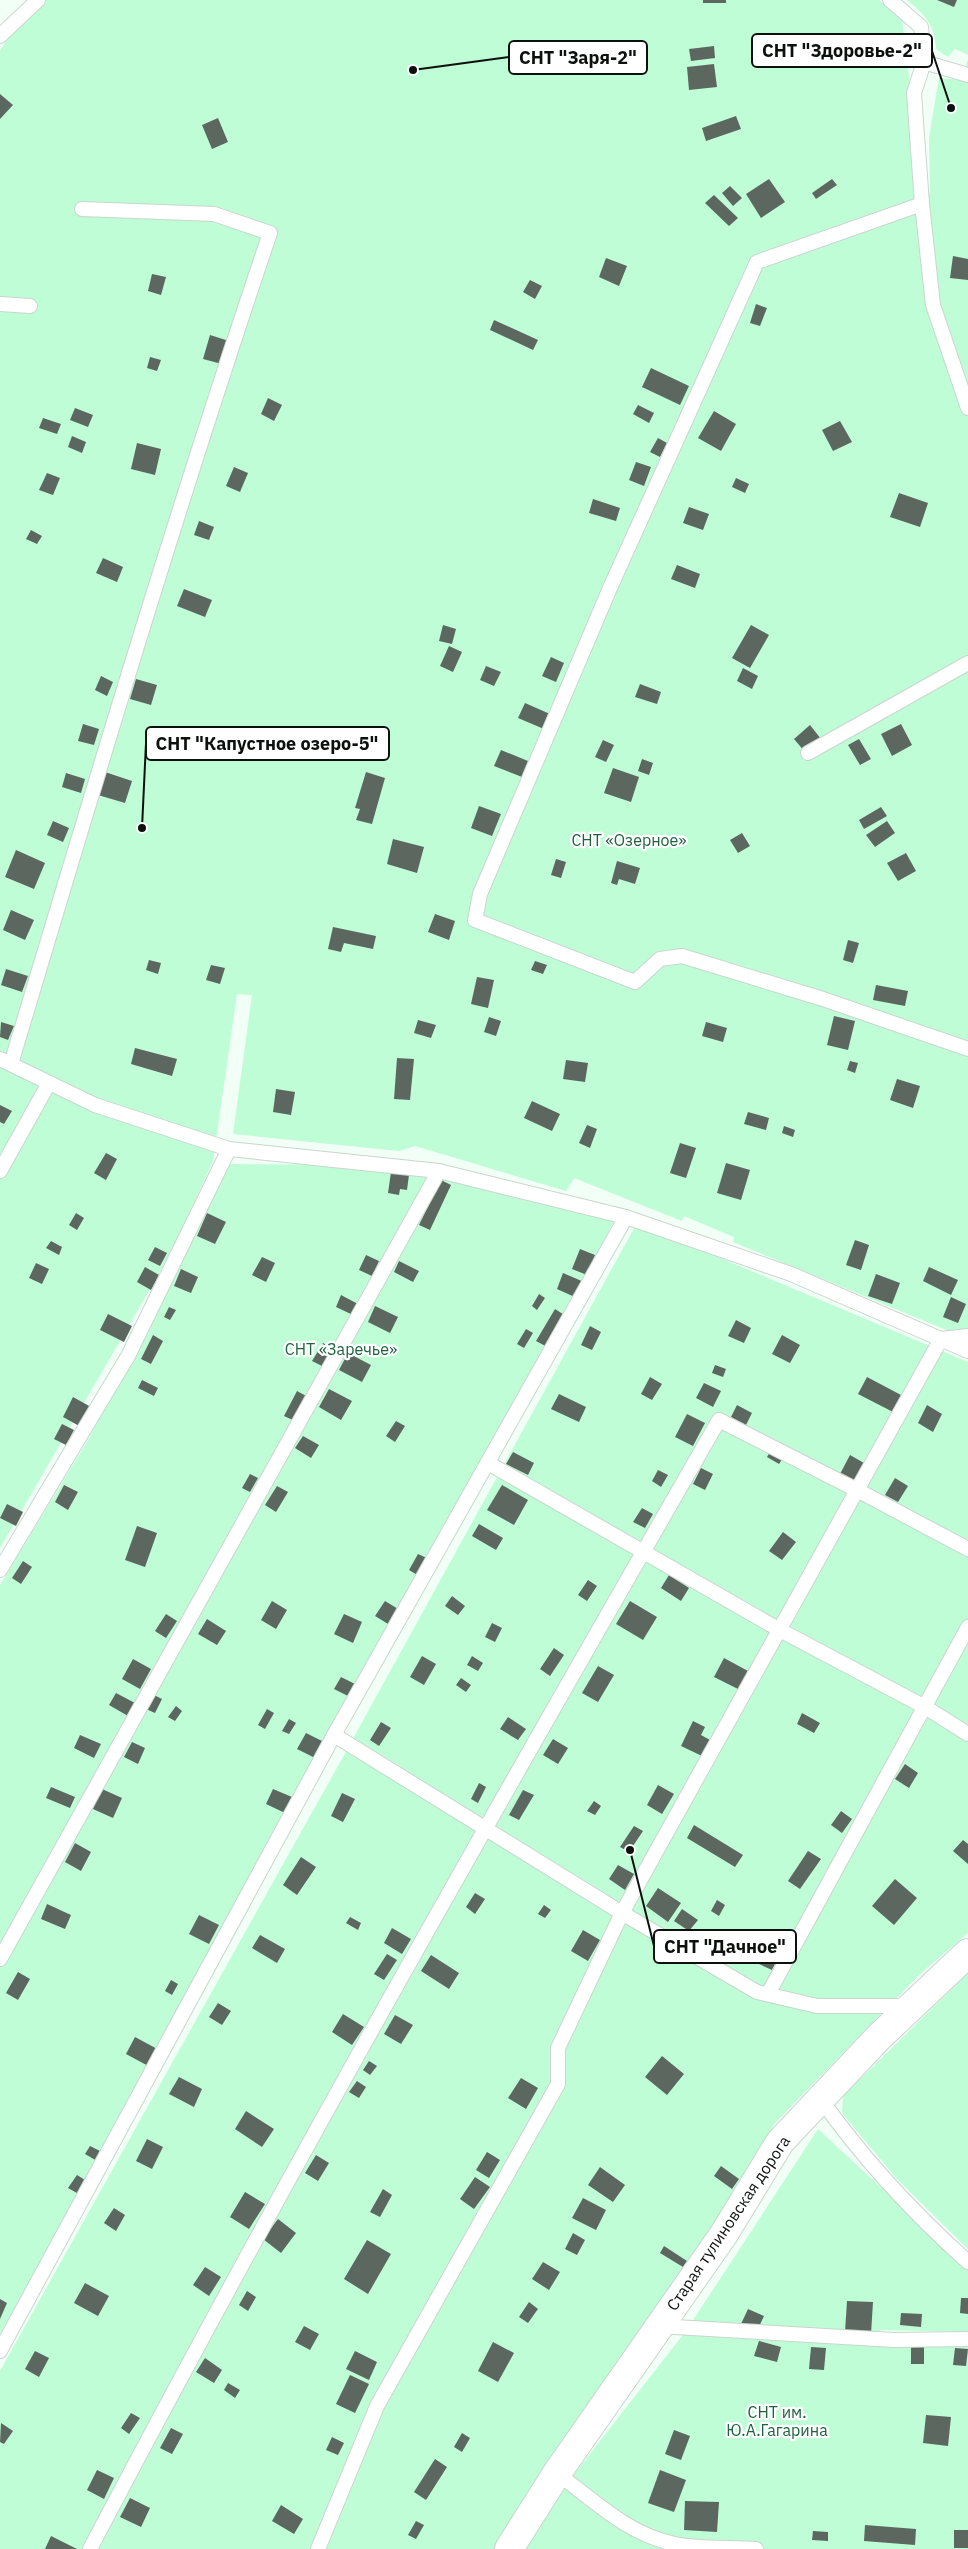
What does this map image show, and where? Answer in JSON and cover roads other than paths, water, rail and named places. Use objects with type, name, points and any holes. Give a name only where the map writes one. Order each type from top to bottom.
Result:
[{"type":"street","name":"Старая тулиновская дорога","points":[[509,2549],[557,2473],[724,2234],[780,2142],[820,2098],[968,1953]]},
{"type":"lane","points":[[0,36],[38,0]]},
{"type":"lane","points":[[890,0],[921,27],[924,62],[914,93],[922,204],[933,306],[968,408]]},
{"type":"lane","points":[[924,62],[968,75]]},
{"type":"lane","points":[[922,204],[757,262],[610,588],[480,894],[475,920],[635,982],[660,959],[682,956],[824,999],[968,1049]]},
{"type":"lane","points":[[82,209],[214,214],[270,233],[210,411],[6,1061],[95,1105],[229,1149],[439,1171],[626,1217],[791,1274],[968,1351]]},
{"type":"lane","points":[[0,304],[30,306]]},
{"type":"lane","points":[[808,753],[968,663]]},
{"type":"lane","points":[[0,1170],[49,1083]]},
{"type":"lane","points":[[0,1570],[128,1356],[229,1149]]},
{"type":"lane","points":[[0,1959],[439,1171]]},
{"type":"lane","points":[[0,2351],[334,1735],[626,1217]]},
{"type":"lane","points":[[941,1339],[968,1336]]},
{"type":"lane","points":[[318,2549],[377,2406],[558,2084],[558,2048],[622,1913],[941,1339]]},
{"type":"lane","points":[[90,2549],[199,2341],[484,1828],[719,1420],[858,1490],[968,1549]]},
{"type":"lane","points":[[488,1463],[780,1630],[925,1707],[968,1734]]},
{"type":"lane","points":[[768,1994],[968,1627]]},
{"type":"lane","points":[[334,1735],[622,1913],[757,1992],[817,2006],[912,2006]]},
{"type":"lane","points":[[820,2098],[854,2146],[908,2205],[968,2262]]},
{"type":"lane","points":[[658,2326],[894,2340],[968,2339]]},
{"type":"lane","points":[[557,2473],[627,2526],[647,2536],[676,2544],[756,2549]]},
{"type":"place","name":"СНТ \"Заря-2\"","points":[[413,70]]},
{"type":"place","name":"СНТ \"Здоровье-2\"","points":[[951,108]]},
{"type":"place","name":"СНТ \"Капустное озеро-5\"","points":[[142,828]]},
{"type":"place","name":"СНТ \"Дачное\"","points":[[630,1850]]},
{"type":"park label","name":"СНТ «Озерное»","points":[[629,840]]},
{"type":"park label","name":"СНТ «Заречье»","points":[[341,1349]]},
{"type":"park label","name":"СНТ им. Ю.А.Гагарина","points":[[777,2421]]}]
